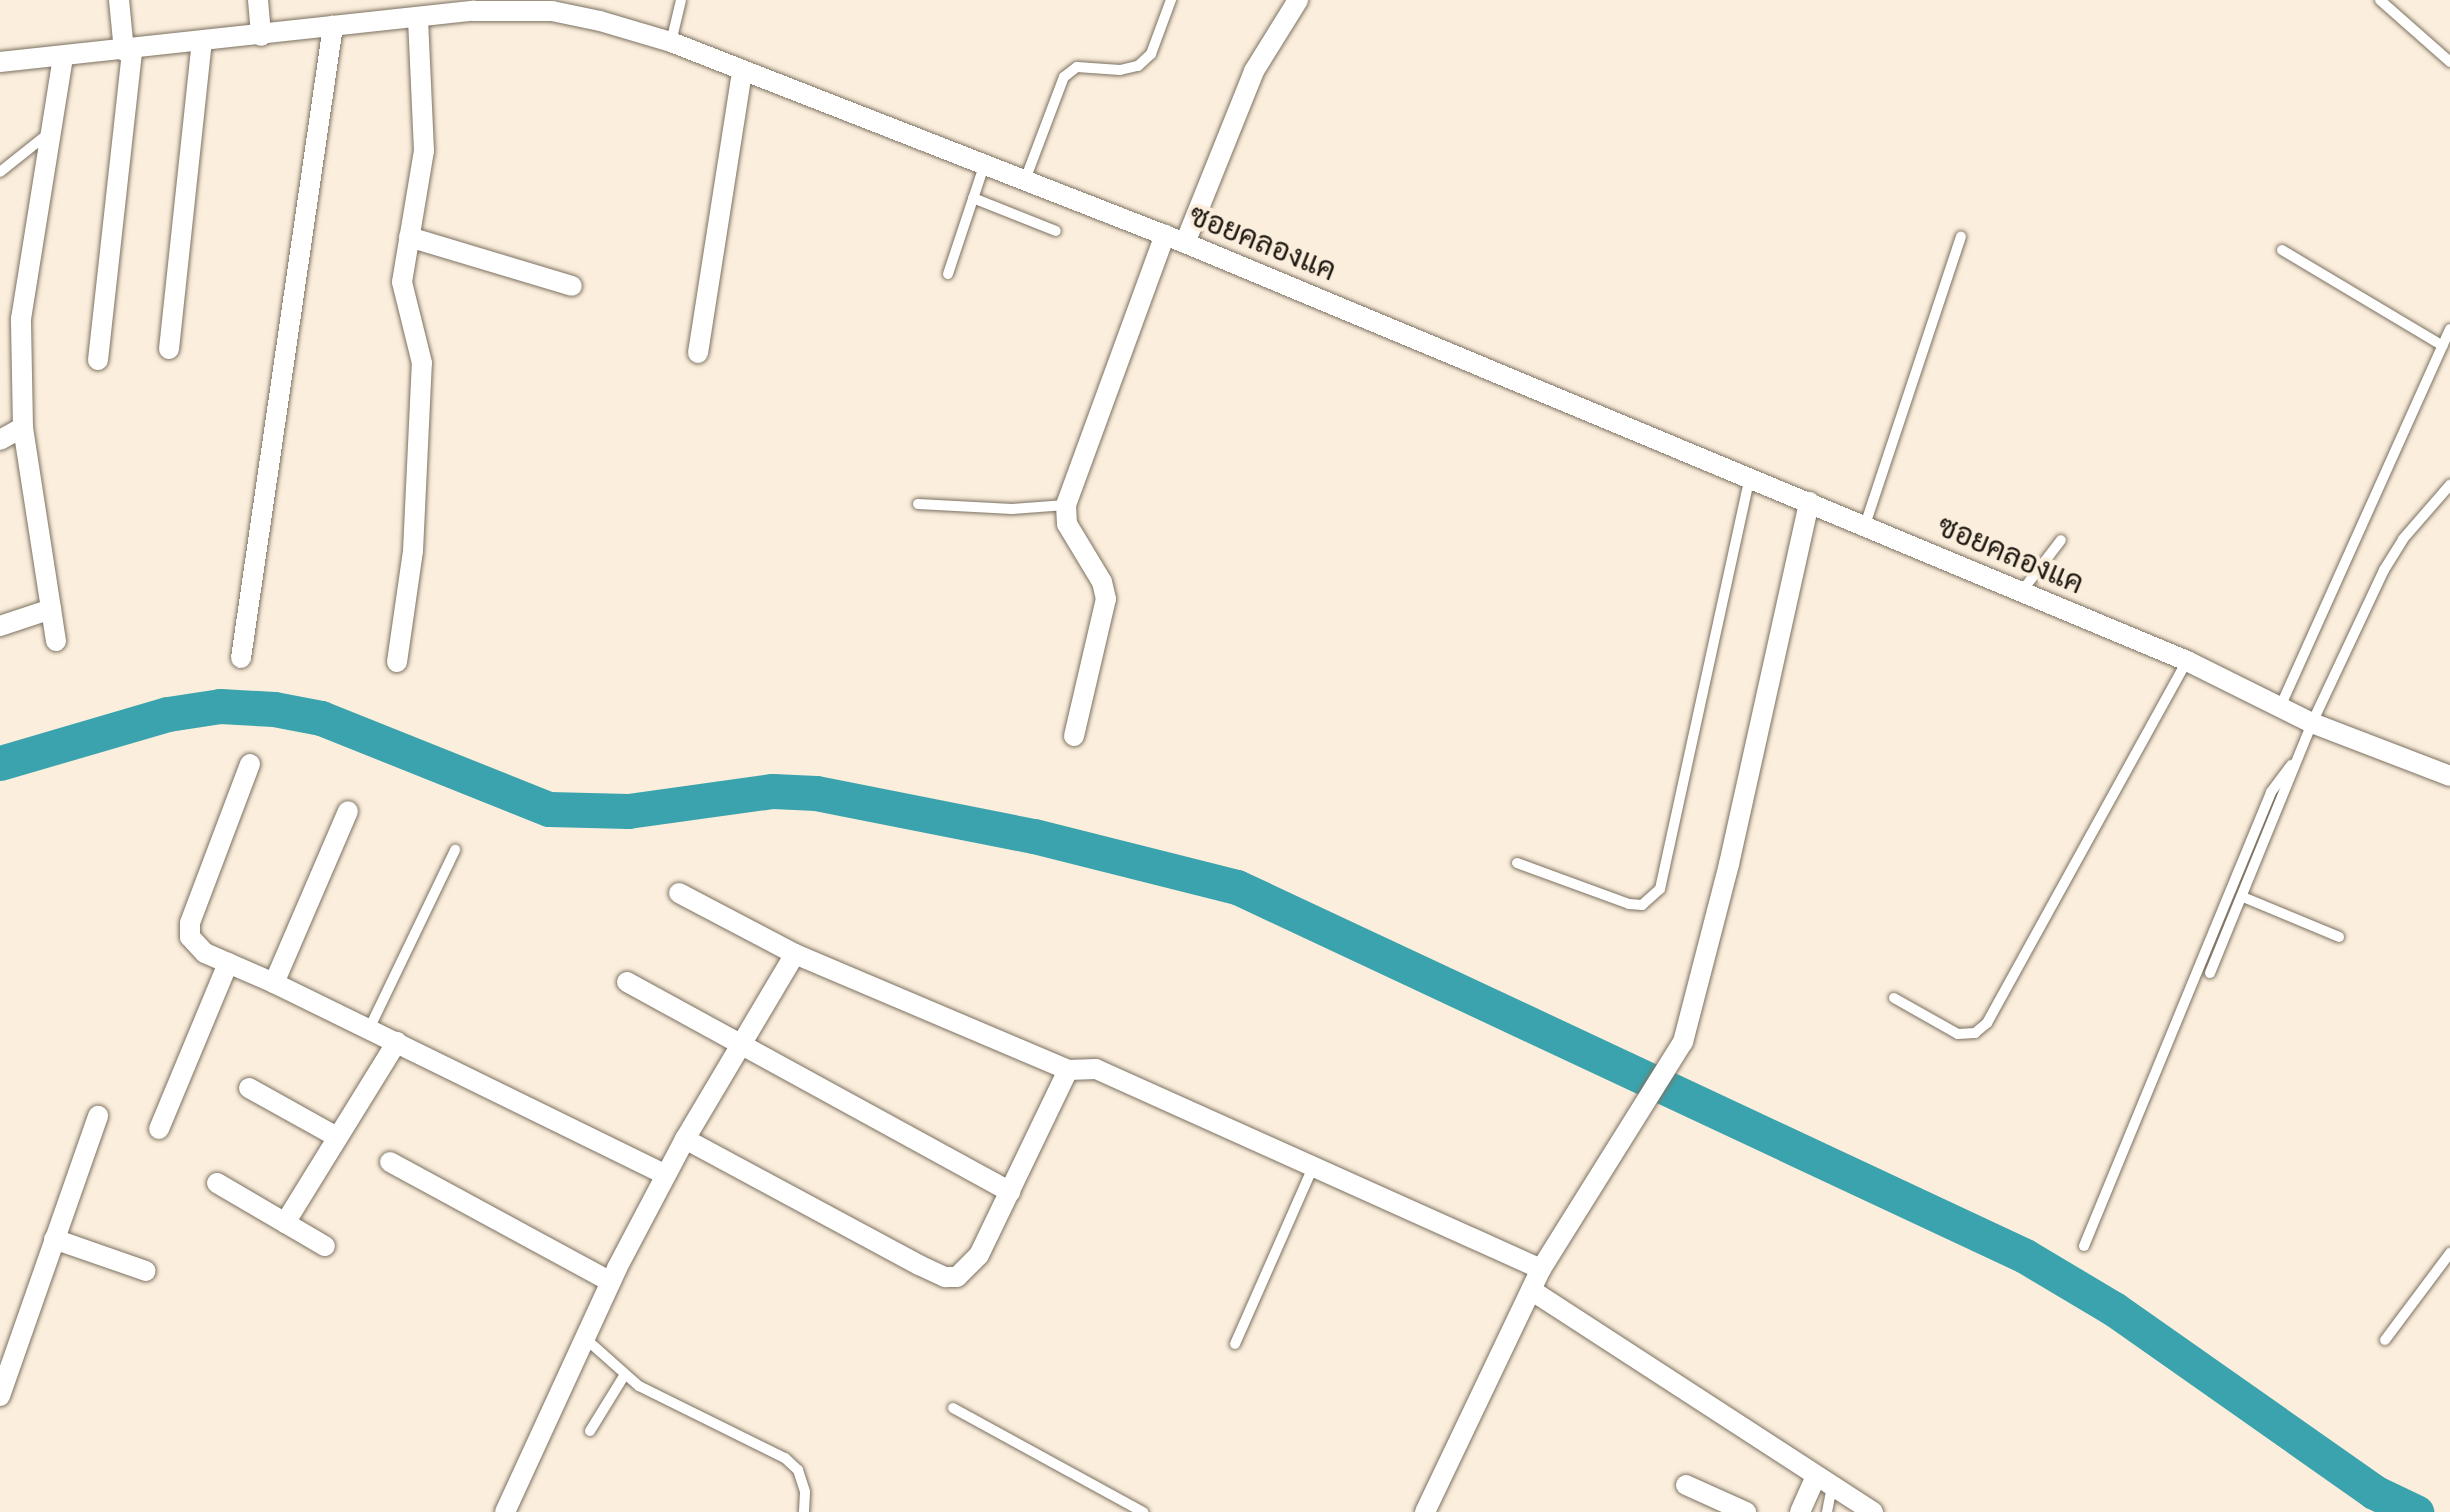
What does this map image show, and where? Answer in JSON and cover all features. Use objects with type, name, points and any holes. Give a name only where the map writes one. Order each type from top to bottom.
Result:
[{"type":"street","points":[[98,360],[128,51],[119,0]]},
{"type":"street","points":[[258,0],[261,36]]},
{"type":"street","points":[[1186,242],[1248,83],[1298,0]]},
{"type":"street","name":"ซอยคลองแค","points":[[0,62],[418,17],[452,7],[576,8],[986,162],[1186,242],[2188,660],[2312,723],[2450,776]]},
{"type":"street","points":[[397,662],[413,551],[422,363],[402,282],[424,151],[418,17]]},
{"type":"street","points":[[241,658],[332,26]]},
{"type":"street","points":[[169,349],[202,42]]},
{"type":"street","points":[[56,641],[23,427],[21,319],[64,57]]},
{"type":"street","points":[[698,353],[742,71]]},
{"type":"street","points":[[1074,736],[1106,599],[1102,582],[1066,524],[1066,504],[1165,234]]},
{"type":"street","points":[[410,237],[572,286]]},
{"type":"street","points":[[0,440],[23,427]]},
{"type":"street","points":[[1425,1512],[1541,1269],[1670,1068],[1689,1025],[1809,502]]},
{"type":"street","points":[[0,626],[52,610]]},
{"type":"street","points":[[250,764],[190,923],[190,937],[206,954],[274,982],[666,1175]]},
{"type":"street","points":[[274,982],[348,811]]},
{"type":"street","points":[[679,893],[795,954],[1068,1070],[1105,1073],[1541,1269]]},
{"type":"street","points":[[505,1512],[610,1282],[685,1139],[795,954]]},
{"type":"street","points":[[159,1129],[228,963]]},
{"type":"street","points":[[628,982],[1010,1192]]},
{"type":"street","points":[[285,1223],[396,1042]]},
{"type":"street","points":[[685,1139],[946,1277],[957,1277],[979,1255],[1068,1070]]},
{"type":"street","points":[[249,1088],[336,1137]]},
{"type":"street","points":[[0,1396],[98,1116]]},
{"type":"street","points":[[390,1162],[610,1282]]},
{"type":"street","points":[[217,1183],[325,1246]]},
{"type":"street","points":[[54,1238],[146,1271]]},
{"type":"street","points":[[1531,1290],[1872,1512]]},
{"type":"street","points":[[1800,1512],[1824,1481]]},
{"type":"street","points":[[1686,1486],[1746,1512]]},
{"type":"lane","points":[[671,42],[681,0]]},
{"type":"lane","points":[[1024,180],[1064,77],[1077,67],[1120,70],[1138,66],[1151,54],[1170,0]]},
{"type":"lane","points":[[2380,0],[2450,62]]},
{"type":"lane","points":[[0,172],[54,130]]},
{"type":"lane","points":[[948,274],[986,162]]},
{"type":"lane","points":[[974,198],[1056,231]]},
{"type":"lane","points":[[1865,525],[1961,237]]},
{"type":"lane","points":[[2282,250],[2443,346]]},
{"type":"lane","points":[[2281,706],[2450,330]]},
{"type":"lane","points":[[1517,863],[1629,904],[1642,905],[1660,888],[1750,477]]},
{"type":"lane","points":[[2210,973],[2312,723],[2384,570],[2403,539],[2450,485]]},
{"type":"lane","points":[[918,504],[1012,509],[1066,504]]},
{"type":"lane","points":[[2022,591],[2061,540]]},
{"type":"lane","points":[[1894,998],[1958,1034],[1975,1033],[1988,1023],[2188,660]]},
{"type":"lane","points":[[2084,1246],[2271,792],[2298,757]]},
{"type":"lane","points":[[368,1030],[456,850]]},
{"type":"lane","points":[[2243,897],[2339,937]]},
{"type":"lane","points":[[1234,1344],[1313,1166]]},
{"type":"lane","points":[[2385,1340],[2450,1253]]},
{"type":"lane","points":[[586,1340],[624,1376],[664,1401],[784,1458],[798,1470],[805,1492],[804,1512]]},
{"type":"lane","points":[[590,1432],[624,1376]]},
{"type":"lane","points":[[953,1408],[1143,1512]]},
{"type":"lane","points":[[1824,1481],[1826,1512]]},
{"type":"waterway","points":[[0,763],[168,714],[220,706],[274,709],[321,718],[549,809],[628,811],[773,791],[816,793],[1034,836],[1237,887],[2025,1256],[2114,1309],[2374,1492],[2416,1512]]}]
